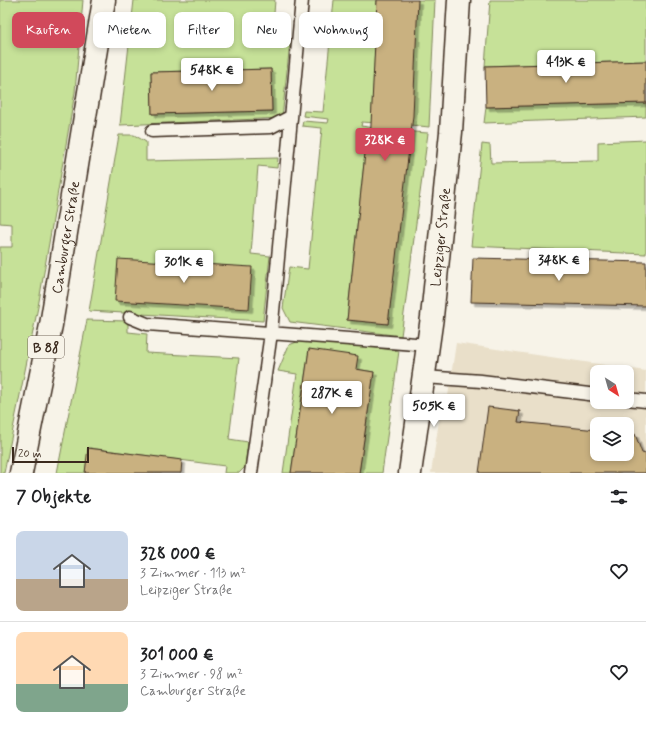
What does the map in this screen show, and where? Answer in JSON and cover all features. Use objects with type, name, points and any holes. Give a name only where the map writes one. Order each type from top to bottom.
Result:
[{"type":"street","name":"Camburger Straße","points":[[22,473],[51,325],[104,0]]},
{"type":"street","name":"Leipziger Straße","points":[[410,473],[429,345],[451,132],[459,0]]},
{"type":"lane","points":[[251,473],[271,333],[302,0]]},
{"type":"lane","points":[[152,131],[271,127],[290,117]]},
{"type":"lane","points":[[130,317],[146,324],[429,345]]},
{"type":"lane","points":[[424,377],[481,381],[590,394]]},
{"type":"lane","points":[[634,399],[646,401]]},
{"type":"shaded area","points":[[456,343],[605,365],[590,365],[590,409],[634,409],[634,369],[646,371],[646,473],[431,473],[443,395],[448,396]]},
{"type":"green space","points":[[0,0],[83,0],[82,12],[12,12],[12,48],[79,48],[75,92],[38,307],[4,473],[0,473],[0,247],[12,247],[12,224],[0,223]]},
{"type":"green space","points":[[134,0],[275,0],[274,12],[242,12],[242,48],[289,48],[282,118],[120,125],[129,48],[166,48],[166,12],[133,12]],"holes":[[[271,69],[272,111],[152,114],[151,72]]]},
{"type":"green space","points":[[334,0],[377,0],[376,12],[333,12]]},
{"type":"green space","points":[[418,0],[435,0],[429,127],[401,124]]},
{"type":"green space","points":[[490,0],[646,0],[646,61],[485,66]]},
{"type":"green space","points":[[329,48],[375,48],[372,114],[376,123],[362,122],[361,126],[375,128],[374,145],[366,145],[347,320],[388,324],[408,149],[400,131],[428,133],[401,336],[290,322],[283,308],[289,267],[308,269],[322,128],[302,126],[303,121],[328,123],[329,119],[303,116],[304,111],[323,112]]},
{"type":"green space","points":[[646,103],[646,117],[484,123],[486,107]]},
{"type":"green space","points":[[119,135],[134,135],[146,142],[146,161],[278,158],[277,168],[258,166],[251,254],[270,256],[263,321],[89,311]]},
{"type":"green space","points":[[646,140],[646,254],[471,246],[482,144],[490,145],[491,163],[598,161],[598,142]]},
{"type":"green space","points":[[87,320],[128,321],[128,332],[147,334],[146,353],[239,358],[229,439],[248,442],[245,467],[239,473],[224,473],[225,466],[89,448],[85,473],[57,473]]},
{"type":"green space","points":[[307,338],[399,351],[382,473],[359,473],[374,372],[356,369],[309,349],[291,473],[283,473],[297,374],[278,371],[289,345]]},
{"type":"building","points":[[377,0],[418,0],[413,116],[388,324],[347,320],[366,144],[370,145],[375,48],[383,48],[383,12],[376,12]]},
{"type":"building","points":[[646,61],[646,103],[486,107],[485,66]]},
{"type":"building","points":[[271,69],[272,111],[152,114],[151,72]]},
{"type":"building","points":[[473,258],[646,262],[646,306],[471,302]]},
{"type":"building","points":[[118,259],[252,267],[249,309],[115,301]]},
{"type":"building","points":[[309,349],[358,356],[356,369],[374,372],[359,473],[291,473]]},
{"type":"building","points":[[488,407],[520,411],[518,422],[590,429],[590,461],[634,461],[634,434],[642,453],[646,454],[646,473],[479,473]]},
{"type":"building","points":[[88,448],[182,460],[181,473],[85,473]]}]
